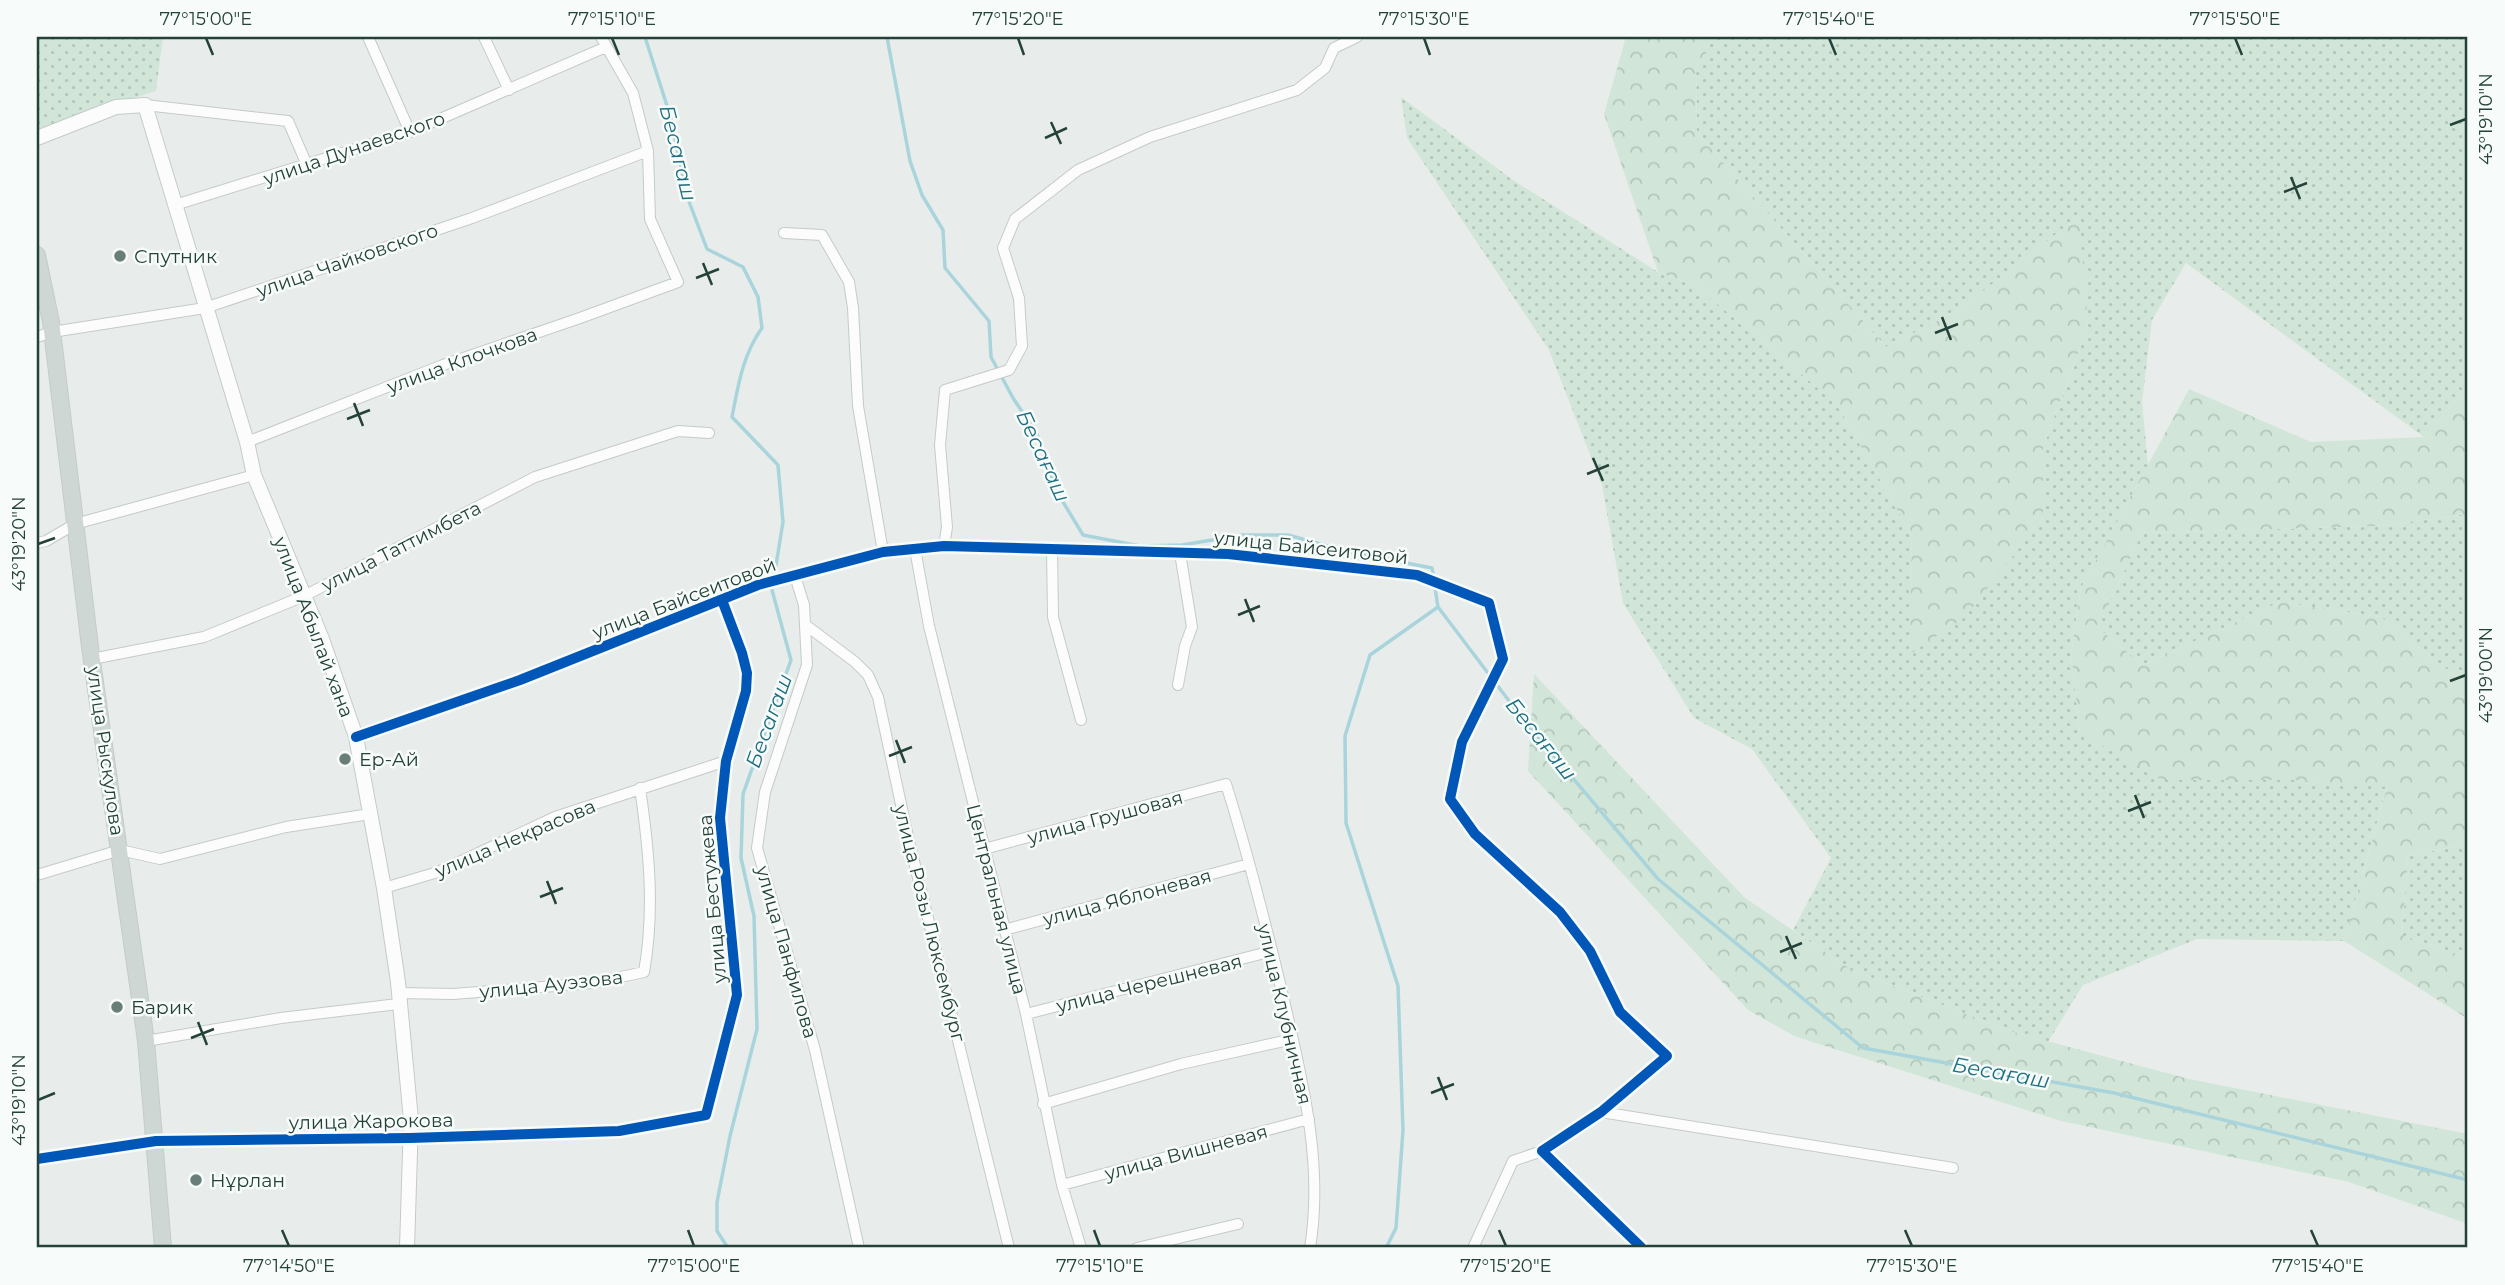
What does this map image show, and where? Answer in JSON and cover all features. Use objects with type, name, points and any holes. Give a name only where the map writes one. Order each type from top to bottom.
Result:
[{"type":"main road","name":"улица Рыскулова","points":[[37,255],[44,334],[75,524],[146,1041],[163,1248]]},
{"type":"street","points":[[368,37],[410,132]]},
{"type":"street","points":[[484,37],[509,90]]},
{"type":"street","points":[[1330,37],[1334,48]]},
{"type":"street","points":[[944,546],[947,527],[940,445],[945,390],[1009,370],[1022,346],[1019,298],[1003,248],[1015,219],[1078,170],[1090,164],[1150,137],[1297,90],[1325,68],[1334,48],[1357,37]]},
{"type":"street","points":[[604,42],[633,93],[648,151]]},
{"type":"street","name":"улица Дунаевского","points":[[175,205],[410,132],[509,90],[604,42]]},
{"type":"street","points":[[37,138],[116,107],[145,104],[288,121],[307,165]]},
{"type":"street","name":"улица Абылай хана","points":[[145,104],[247,442],[254,475],[322,639],[356,737],[384,888],[411,1120],[407,1248]]},
{"type":"street","name":"улица Клочкова","points":[[247,442],[443,365],[678,282],[650,219],[648,151]]},
{"type":"street","name":"улица Чайковского","points":[[44,334],[205,308],[472,218],[648,151]]},
{"type":"street","points":[[785,233],[822,235],[849,282],[853,308],[858,406],[883,552]]},
{"type":"street","name":"улица Таттимбета","points":[[92,659],[204,638],[304,596],[535,477],[678,431],[709,433]]},
{"type":"street","points":[[37,543],[46,541],[75,524],[254,475]]},
{"type":"street","name":"улица Байсеитовой","points":[[356,737],[520,680],[758,585],[883,552],[944,546],[1228,554],[1418,575],[1489,603],[1503,659],[1462,742],[1450,799],[1475,834],[1560,912],[1590,951],[1620,1012],[1667,1056],[1601,1112],[1542,1151],[1513,1161],[1473,1248]]},
{"type":"street","name":"Центральная улица","points":[[915,549],[929,626],[1026,1014],[1062,1185],[1081,1248]]},
{"type":"street","points":[[1052,549],[1053,617],[1081,720]]},
{"type":"street","points":[[1178,685],[1185,646],[1192,627],[1180,552]]},
{"type":"street","name":"улица Панфилова","points":[[789,577],[804,605],[807,664],[765,792],[757,848],[815,1050],[859,1248]]},
{"type":"street","name":"улица Бестужева","points":[[706,1115],[737,995],[720,818],[726,761],[746,691],[747,673],[743,653],[722,600]]},
{"type":"street","name":"улица Розы Люксембург","points":[[807,626],[855,662],[868,675],[878,697],[908,837],[1009,1248]]},
{"type":"street","name":"улица Некрасова","points":[[384,888],[438,872],[555,817],[726,761]]},
{"type":"street","name":"улица Грушовая","points":[[984,849],[1226,785]]},
{"type":"street","name":"улица Клубничная","points":[[1226,785],[1272,951],[1310,1119],[1316,1186],[1310,1248]]},
{"type":"street","name":"улица Ауэзова","points":[[146,1041],[398,999],[593,983],[645,972],[651,888],[648,841],[639,788]]},
{"type":"street","points":[[37,875],[120,850],[160,859],[286,827],[370,814]]},
{"type":"street","name":"улица Яблоневая","points":[[1004,930],[1249,864]]},
{"type":"street","name":"улица Черешневая","points":[[1026,1014],[1272,951]]},
{"type":"street","points":[[1044,1104],[1181,1064],[1293,1039]]},
{"type":"street","points":[[1601,1112],[1953,1168]]},
{"type":"street","name":"улица Жарокова","points":[[37,1159],[156,1141],[410,1138],[619,1131],[706,1115]]},
{"type":"street","name":"улица Вишневая","points":[[1062,1185],[1310,1119]]},
{"type":"street","points":[[1542,1151],[1641,1247]]},
{"type":"street","points":[[1137,1248],[1238,1224]]},
{"type":"green space","points":[[37,37],[163,37],[156,91],[37,129]]},
{"type":"green space","points":[[1626,37],[1713,37],[1696,69],[1697,133],[1886,347],[1959,310],[2079,216],[2088,325],[2043,448],[2043,518],[1965,617],[1910,654],[1912,536],[1837,404],[1696,286],[1658,272],[1604,114]]},
{"type":"green space","points":[[1713,37],[2468,37],[2468,386],[2424,437],[2186,263],[2152,320],[2142,402],[2148,465],[2081,588],[2071,654],[2080,733],[2299,780],[2387,786],[2344,941],[2197,939],[2083,985],[2048,1042],[2010,1031],[1852,970],[1793,930],[1831,858],[1752,749],[1694,718],[1623,603],[1602,485],[1549,350],[1407,138],[1401,97],[1513,180],[1658,272],[1696,286],[1837,404],[1912,536],[1911,654],[2043,518],[2043,448],[2088,325],[2078,217],[1959,310],[1886,347],[1697,133],[1696,69]]},
{"type":"green space","points":[[2468,386],[2468,514],[2377,526],[2142,533],[2098,628],[2143,665],[2280,602],[2381,617],[2445,668],[2468,682],[2468,844],[2408,856],[2402,935],[2468,958],[2468,1019],[2344,941],[2387,787],[2299,780],[2162,780],[2080,733],[2071,654],[2081,588],[2189,389],[2311,442],[2424,437]]},
{"type":"green space","points":[[2468,514],[2468,682],[2445,668],[2381,617],[2280,602],[2143,665],[2098,628],[2142,533],[2377,526]]},
{"type":"green space","points":[[1534,674],[1745,898],[1852,970],[2010,1031],[2189,1079],[2468,1134],[2468,1224],[2349,1182],[2061,1121],[1794,1036],[1748,1010],[1528,771]]},
{"type":"green space","points":[[2468,844],[2468,958],[2402,935],[2408,856]]},
{"type":"waterway","name":"Бесагаш","points":[[645,37],[669,112],[688,199],[707,249],[743,267],[758,297],[762,328],[746,359],[732,417],[778,465],[783,522],[772,590],[791,660],[743,794],[741,858],[754,916],[757,1029],[730,1136],[717,1202],[717,1231],[728,1248]]},
{"type":"waterway","name":"Бесағаш","points":[[887,37],[910,161],[922,195],[943,230],[945,268],[989,321],[991,357],[1013,398],[1037,434],[1057,492],[1083,535],[1140,546],[1182,545],[1242,535],[1288,535],[1345,551],[1432,568],[1438,607],[1522,718],[1658,879],[1863,1048],[2114,1093],[2468,1180]]},
{"type":"waterway","points":[[1386,1248],[1396,1228],[1403,1130],[1398,986],[1346,823],[1345,736],[1370,655],[1438,607]]},
{"type":"cycle path","points":[[356,737],[520,680],[758,585],[883,552],[944,546],[1228,554],[1417,575],[1489,603],[1503,659],[1462,742],[1450,799],[1475,834],[1560,912],[1590,951],[1620,1012],[1667,1056],[1601,1112],[1542,1151],[1641,1247]]},
{"type":"cycle path","points":[[37,1159],[156,1141],[410,1138],[619,1131],[706,1115],[737,995],[720,818],[726,761],[746,691],[747,673],[722,600]]},
{"type":"place","name":"Спутник","points":[[120,256]]},
{"type":"place","name":"Ер-Ай","points":[[345,759]]},
{"type":"place","name":"Барик","points":[[117,1007]]},
{"type":"place","name":"Нұрлан","points":[[196,1180]]}]
